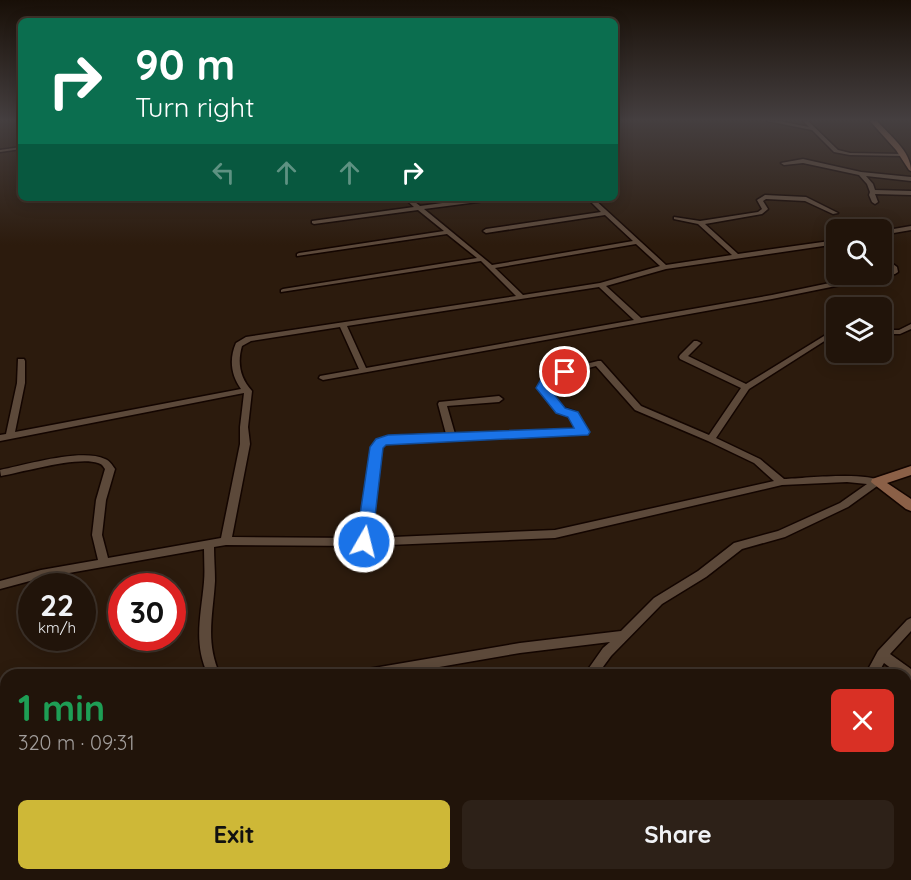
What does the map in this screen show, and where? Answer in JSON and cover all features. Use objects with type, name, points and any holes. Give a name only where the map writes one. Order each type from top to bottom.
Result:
[{"type":"street","points":[[784,164],[808,162]]},
{"type":"street","points":[[809,162],[861,174],[911,179]]},
{"type":"street","points":[[861,174],[870,184],[875,202]]},
{"type":"street","points":[[873,192],[911,193]]},
{"type":"street","points":[[676,218],[700,223],[760,213],[765,210],[760,200],[765,197],[810,200],[835,213]]},
{"type":"street","points":[[411,201],[482,259],[521,297]]},
{"type":"street","points":[[314,222],[420,207],[444,201]]},
{"type":"street","points":[[593,201],[665,267]]},
{"type":"street","points":[[486,231],[604,213]]},
{"type":"street","points":[[700,223],[737,257]]},
{"type":"street","points":[[892,232],[911,228]]},
{"type":"street","points":[[298,255],[447,232]]},
{"type":"street","points":[[491,267],[637,242]]},
{"type":"street","points":[[226,541],[245,444],[244,427],[248,391],[239,383],[235,355],[239,345],[263,336],[343,326],[601,285],[665,267],[826,244]]},
{"type":"street","points":[[283,291],[482,259]]},
{"type":"street","points":[[601,285],[639,320]]},
{"type":"street","points":[[323,378],[826,285]]},
{"type":"street","points":[[343,326],[363,370]]},
{"type":"street","points":[[892,332],[900,332],[911,326]]},
{"type":"street","points":[[711,439],[746,387],[826,337]]},
{"type":"street","points":[[697,343],[683,357],[746,387]]},
{"type":"street","points":[[10,436],[21,383],[21,361]]},
{"type":"street","points":[[364,542],[376,447],[381,442],[388,439],[583,432],[573,414],[561,410],[542,388],[548,376],[598,363],[638,408],[758,461],[782,482]]},
{"type":"street","points":[[0,438],[246,390]]},
{"type":"street","points":[[451,437],[442,404],[499,399]]},
{"type":"street","points":[[1,473],[77,459],[101,460],[108,465],[110,469],[101,500],[97,535],[104,563]]},
{"type":"street","points":[[594,669],[607,652],[658,601],[702,574],[738,546],[781,534],[844,505],[877,482],[911,470]]},
{"type":"street","points":[[0,585],[41,574],[226,541],[364,542],[555,534],[782,482],[848,479],[877,482],[911,506]]},
{"type":"street","points":[[209,545],[209,580],[203,628],[211,669]]},
{"type":"street","points":[[874,669],[882,655],[911,623]]},
{"type":"street","points":[[397,669],[624,634]]},
{"type":"street","points":[[882,655],[901,669]]},
{"type":"route","points":[[364,542],[376,447],[381,442],[388,439],[583,432],[573,414],[561,410],[542,388],[548,376],[565,372]]}]
